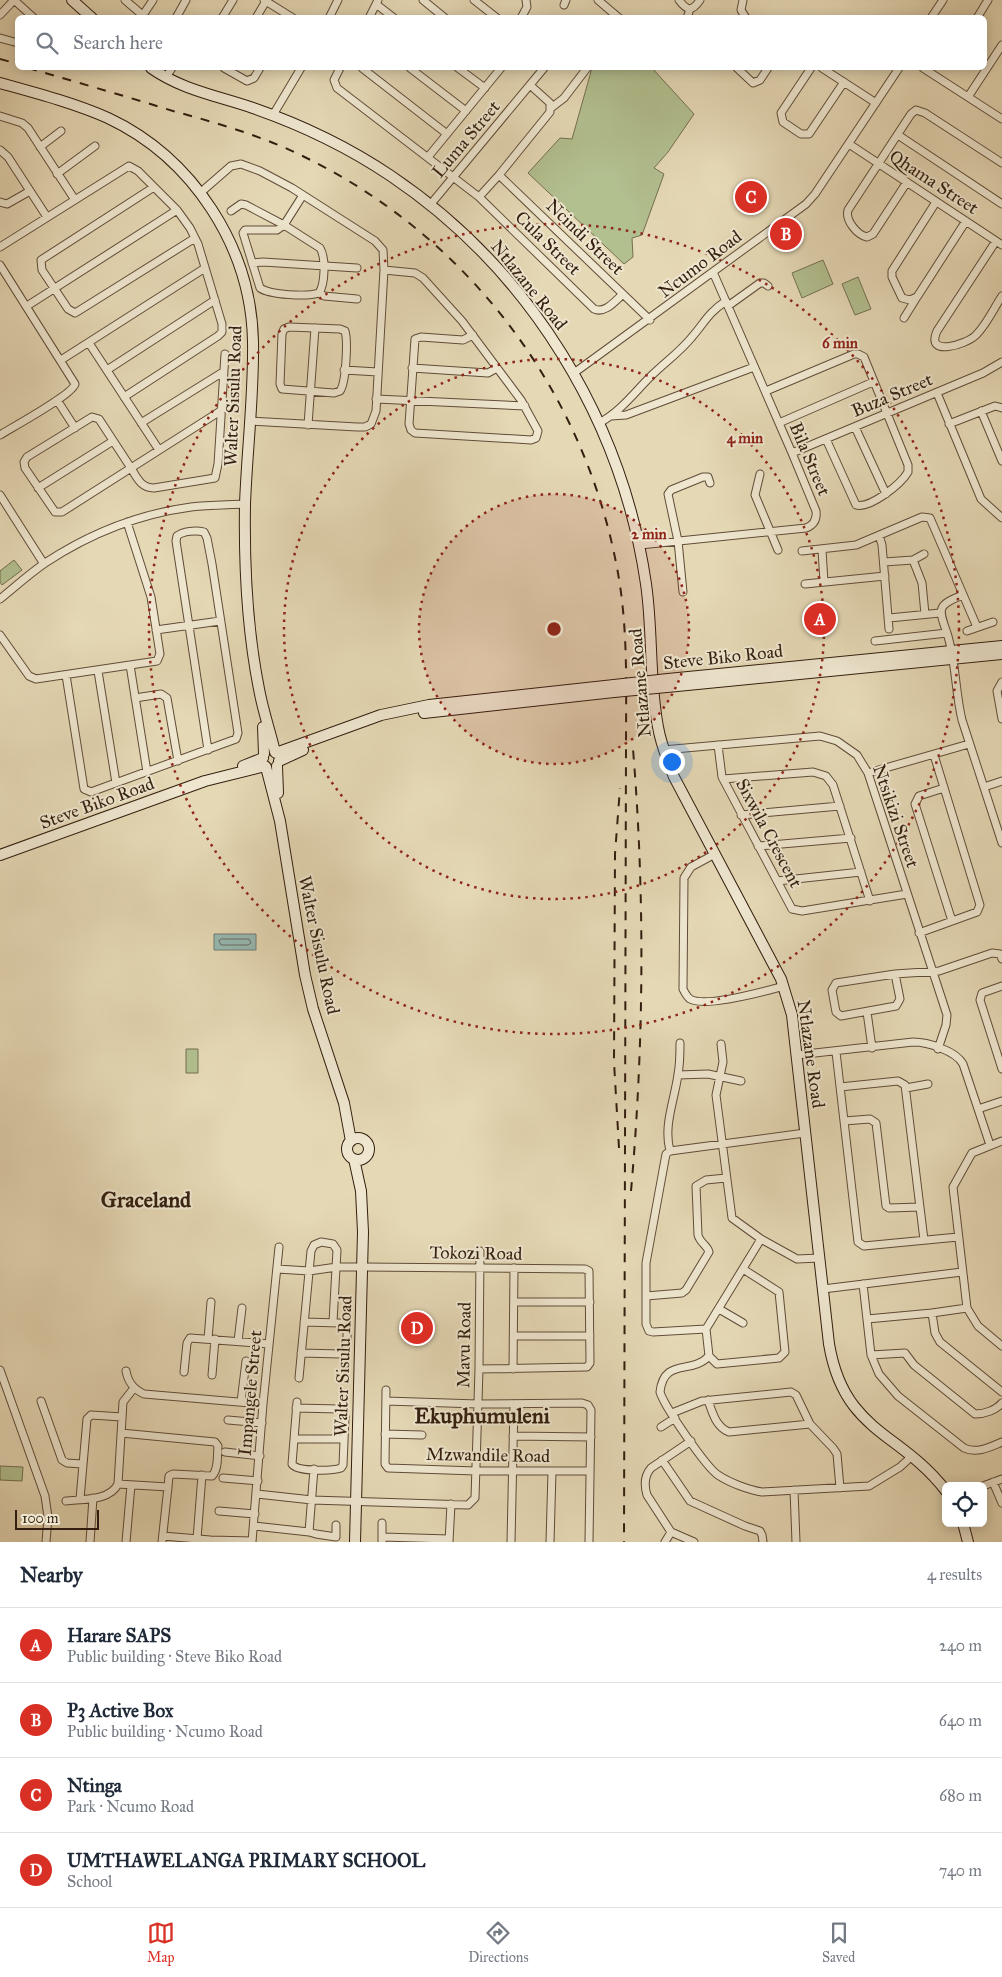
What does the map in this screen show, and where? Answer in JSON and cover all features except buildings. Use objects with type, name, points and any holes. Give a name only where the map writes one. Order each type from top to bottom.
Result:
[{"type":"street","points":[[0,15],[14,0],[31,15]]},
{"type":"street","points":[[126,0],[143,15]]},
{"type":"street","points":[[145,15],[153,0]]},
{"type":"street","points":[[178,15],[186,0]]},
{"type":"street","points":[[224,15],[233,0]]},
{"type":"street","points":[[330,15],[338,0]]},
{"type":"street","points":[[422,0],[441,15]]},
{"type":"street","points":[[474,0],[493,15]]},
{"type":"street","points":[[522,15],[527,6],[526,0]]},
{"type":"street","points":[[598,0],[615,15]]},
{"type":"street","points":[[679,0],[685,8],[690,9],[696,7],[700,0]]},
{"type":"street","points":[[743,0],[741,10],[744,15]]},
{"type":"street","points":[[933,15],[943,0]]},
{"type":"street","points":[[979,15],[988,0]]},
{"type":"street","points":[[75,1],[89,15]]},
{"type":"street","points":[[258,15],[265,1],[288,15]]},
{"type":"street","points":[[370,15],[377,2],[391,15]]},
{"type":"street","points":[[688,15],[690,9]]},
{"type":"street","points":[[0,38],[15,42]]},
{"type":"street","points":[[987,64],[1002,45]]},
{"type":"street","name":"Ntlazane Road","points":[[154,70],[193,89],[311,131],[358,156],[396,180],[430,205],[477,246],[505,276],[537,316],[574,373],[599,423],[624,487],[640,545],[650,615],[656,719],[663,750],[674,777],[784,986],[792,1015],[832,1359],[841,1386],[850,1402],[863,1418],[911,1457],[942,1486]]},
{"type":"street","points":[[166,77],[171,70]]},
{"type":"street","points":[[228,70],[247,81],[254,78],[259,70]]},
{"type":"street","points":[[273,116],[300,70]]},
{"type":"street","name":"Cula Street","points":[[339,70],[334,80],[337,88],[479,197],[594,309],[598,311],[604,310],[623,294]]},
{"type":"street","points":[[365,70],[447,134]]},
{"type":"street","points":[[413,70],[466,110]]},
{"type":"street","points":[[461,70],[485,88]]},
{"type":"street","points":[[428,157],[499,70]]},
{"type":"street","name":"Luma Street","points":[[430,205],[542,70]]},
{"type":"street","points":[[479,197],[550,112],[551,108],[564,98],[585,70]]},
{"type":"street","points":[[739,70],[753,84],[760,80],[767,70]]},
{"type":"street","points":[[810,70],[781,113],[783,122],[801,134],[809,134],[844,82]]},
{"type":"street","points":[[825,70],[876,103]]},
{"type":"street","name":"Ncumo Road","points":[[574,373],[650,320],[806,204],[849,144],[897,70]]},
{"type":"street","points":[[925,70],[1002,119]]},
{"type":"street","points":[[968,97],[983,70]]},
{"type":"street","name":"Walter Sisulu Road","points":[[0,83],[66,102],[117,123],[165,155],[200,193],[226,233],[239,262],[248,294],[253,341],[245,504],[246,567],[249,612],[265,743],[271,760],[300,950],[309,992],[356,1140]]},
{"type":"street","points":[[530,85],[550,104],[551,108]]},
{"type":"street","points":[[907,182],[873,234],[867,237],[860,235],[847,214],[912,112],[916,110],[922,111],[1002,164]]},
{"type":"street","points":[[0,116],[25,125],[74,200]]},
{"type":"street","points":[[40,147],[61,131]]},
{"type":"street","points":[[898,135],[1002,204]]},
{"type":"street","name":"Qhama Street","points":[[849,144],[999,243]]},
{"type":"street","points":[[57,174],[95,146]]},
{"type":"street","points":[[0,150],[8,157],[47,217]]},
{"type":"street","points":[[200,193],[230,166],[241,164],[260,171],[303,196],[381,246],[384,257],[376,416],[369,426],[308,425],[250,421]]},
{"type":"street","points":[[0,247],[129,166],[134,168],[177,210],[195,238],[222,324],[222,333],[124,397]]},
{"type":"street","name":"Ncindi Street","points":[[499,175],[650,320]]},
{"type":"street","points":[[154,187],[43,258],[41,265],[68,309],[72,312],[77,312],[195,238]]},
{"type":"street","points":[[0,202],[7,204],[30,191]]},
{"type":"street","points":[[303,196],[284,225],[277,230],[246,230],[243,238],[260,288],[265,291],[319,294],[357,299]]},
{"type":"street","points":[[917,298],[907,300],[900,296],[892,277],[892,271],[936,202]]},
{"type":"street","points":[[231,211],[241,204],[246,204],[320,248],[323,253],[323,265],[322,286],[319,294]]},
{"type":"street","points":[[27,306],[177,210]]},
{"type":"street","points":[[904,318],[966,221]]},
{"type":"street","points":[[999,243],[937,331],[935,339],[937,344],[941,347],[949,348],[974,337],[1002,296]]},
{"type":"street","points":[[252,263],[263,262],[357,268]]},
{"type":"street","points":[[0,265],[76,384],[72,390],[0,436]]},
{"type":"street","points":[[61,360],[205,268]]},
{"type":"street","points":[[384,270],[419,274],[449,306],[473,335],[525,406],[538,431],[536,438],[531,440],[415,433],[409,427],[414,344],[417,338],[463,340],[473,335]]},
{"type":"street","name":"Bila Street","points":[[640,545],[806,528],[816,518],[816,511],[792,453],[713,272]]},
{"type":"street","points":[[599,423],[611,416],[650,376],[678,352],[693,337],[705,318],[714,309],[727,304],[760,283],[768,286]]},
{"type":"street","points":[[107,370],[215,300]]},
{"type":"street","points":[[289,327],[315,328],[340,330],[346,333],[343,388],[340,391],[287,390],[280,386],[282,334],[284,329],[289,327]]},
{"type":"street","points":[[308,425],[315,328]]},
{"type":"street","points":[[89,343],[159,450]]},
{"type":"street","points":[[222,410],[131,468],[60,513],[51,509],[25,468],[25,460],[92,417],[97,418],[113,442],[131,468],[142,484],[150,488],[215,478],[217,474],[222,410],[225,354]]},
{"type":"street","points":[[766,391],[856,354],[864,357],[908,468],[906,476],[886,494],[862,506],[854,504],[826,439]]},
{"type":"street","name":"Buza Street","points":[[792,453],[1001,364]]},
{"type":"street","points":[[611,416],[626,415],[754,367]]},
{"type":"street","points":[[412,368],[488,372],[497,368]]},
{"type":"street","points":[[344,370],[378,372]]},
{"type":"street","points":[[141,423],[224,372]]},
{"type":"street","points":[[779,423],[873,382]]},
{"type":"street","points":[[936,393],[981,499],[1002,518]]},
{"type":"street","points":[[376,399],[525,406]]},
{"type":"street","points":[[57,400],[75,428]]},
{"type":"street","points":[[949,424],[995,406],[1002,408]]},
{"type":"street","points":[[981,411],[1002,461]]},
{"type":"street","points":[[855,427],[886,494]]},
{"type":"street","points":[[38,488],[113,442]]},
{"type":"street","points":[[760,474],[755,495],[778,550]]},
{"type":"street","points":[[683,592],[678,541],[667,497],[671,490],[704,477],[708,477],[710,483]]},
{"type":"street","points":[[0,495],[44,564]]},
{"type":"street","points":[[0,599],[44,564],[96,534],[127,522],[167,511],[191,507],[245,504]]},
{"type":"street","points":[[802,552],[856,546],[922,517],[930,518],[977,627]]},
{"type":"street","points":[[0,635],[32,678],[38,679],[130,666],[154,662],[159,659],[160,654],[149,589],[127,522]]},
{"type":"street","points":[[66,675],[84,789],[91,792],[208,750],[234,740],[238,736],[207,538],[204,532],[178,535],[176,541],[208,750]]},
{"type":"street","points":[[879,536],[884,562],[890,629]]},
{"type":"street","points":[[822,550],[824,582]]},
{"type":"street","points":[[884,562],[912,560],[924,554]]},
{"type":"street","points":[[912,560],[922,583],[925,614]]},
{"type":"street","points":[[806,584],[885,576]]},
{"type":"street","points":[[963,595],[944,603],[940,613],[953,654],[958,705],[1002,843]]},
{"type":"street","points":[[889,618],[940,613]]},
{"type":"street","points":[[156,630],[220,621]]},
{"type":"street","points":[[967,631],[993,622]]},
{"type":"street","points":[[875,640],[947,633]]},
{"type":"street","name":"Steve Biko Road","points":[[0,855],[205,781],[292,754],[374,724],[412,715],[614,689],[953,654],[1002,646]]},
{"type":"street","name":"Steve Biko Road","points":[[953,654],[1002,654]]},
{"type":"street","points":[[130,666],[147,772]]},
{"type":"street","points":[[98,671],[116,783]]},
{"type":"street","points":[[1002,682],[997,691],[1002,719]]},
{"type":"street","points":[[135,698],[161,694],[167,698],[178,761]]},
{"type":"street","name":"Ntsikizi Street","points":[[663,750],[827,736],[856,755],[868,773],[947,1021],[938,1049]]},
{"type":"street","points":[[868,773],[970,744]]},
{"type":"street","name":"Sixwila Crescent","points":[[718,745],[721,774],[791,908],[797,911],[907,894]]},
{"type":"street","points":[[919,933],[977,912],[980,905],[934,755]]},
{"type":"street","points":[[724,779],[818,773],[830,780],[870,901]]},
{"type":"street","points":[[984,787],[1002,781]]},
{"type":"street","points":[[944,788],[919,796],[915,804],[952,921]]},
{"type":"street","points":[[741,815],[840,806]]},
{"type":"street","points":[[758,846],[850,838]]},
{"type":"street","points":[[715,854],[691,867],[684,878],[684,989],[687,996],[696,1001],[738,998],[784,986]]},
{"type":"street","points":[[777,881],[861,872]]},
{"type":"street","points":[[895,974],[900,999],[898,1005],[894,1008],[838,1014],[834,1008],[832,990],[833,985],[836,983],[895,974],[939,971],[992,953],[1000,954],[1002,959]]},
{"type":"street","points":[[1002,986],[982,993],[980,1000],[1002,1069]]},
{"type":"street","points":[[867,1012],[872,1048]]},
{"type":"street","points":[[797,1056],[917,1042],[954,1055],[962,1062],[990,1145]]},
{"type":"street","points":[[670,1151],[667,1130],[678,1075],[680,1043]]},
{"type":"street","points":[[721,1044],[723,1062],[716,1095],[732,1218],[761,1239],[797,1259],[820,1258]]},
{"type":"street","points":[[836,1052],[858,1242],[864,1246],[958,1237]]},
{"type":"street","points":[[678,1075],[708,1074],[742,1081]]},
{"type":"street","points":[[840,1087],[898,1081],[906,1088],[924,1240]]},
{"type":"street","points":[[906,1088],[928,1084]]},
{"type":"street","points":[[978,1110],[1002,1101]]},
{"type":"street","points":[[844,1121],[870,1119],[876,1123],[886,1206],[889,1208],[920,1208]]},
{"type":"street","points":[[706,1329],[653,1332],[650,1331],[646,1324],[645,1271],[666,1154],[670,1151],[806,1133]]},
{"type":"street","points":[[356,1140],[365,1142],[368,1147],[367,1154],[358,1159],[350,1156],[347,1150],[356,1140]]},
{"type":"street","points":[[1002,1141],[972,1153],[954,1184],[958,1237],[967,1308],[978,1326],[1002,1346]]},
{"type":"street","name":"Walter Sisulu Road","points":[[355,1542],[363,1232],[358,1159]]},
{"type":"street","points":[[646,1296],[682,1293],[686,1290],[708,1252],[708,1248],[698,1235],[696,1186],[706,1180],[726,1178]]},
{"type":"street","points":[[743,1269],[779,1292],[785,1352],[779,1358],[721,1365],[714,1362],[709,1356],[706,1329],[761,1239]]},
{"type":"street","points":[[299,1378],[312,1248],[321,1242],[335,1246],[337,1250],[333,1322]]},
{"type":"street","name":"Impangele Street","points":[[252,1542],[263,1404],[279,1247]]},
{"type":"street","name":"Mavu Road","points":[[257,1494],[312,1500],[356,1502],[468,1505],[473,1502],[475,1498],[479,1369],[480,1251]]},
{"type":"street","name":"Tokozi Road","points":[[277,1269],[309,1271],[336,1267],[586,1269],[589,1271],[590,1302]]},
{"type":"street","points":[[514,1268],[514,1369]]},
{"type":"street","points":[[823,1289],[962,1272]]},
{"type":"street","points":[[863,1284],[871,1355],[879,1374],[898,1396],[970,1451],[1002,1442]]},
{"type":"street","points":[[211,1302],[212,1375]]},
{"type":"street","points":[[479,1369],[588,1367],[590,1363],[590,1302],[514,1302]]},
{"type":"street","points":[[238,1341],[242,1308]]},
{"type":"street","points":[[867,1319],[967,1308]]},
{"type":"street","points":[[719,1309],[743,1323]]},
{"type":"street","points":[[932,1313],[934,1329],[940,1342],[1002,1392]]},
{"type":"street","points":[[301,1353],[344,1352],[346,1349],[347,1329],[345,1325],[333,1322],[304,1322]]},
{"type":"street","points":[[514,1336],[590,1336]]},
{"type":"street","points":[[184,1372],[187,1343],[192,1338],[269,1344]]},
{"type":"street","points":[[871,1355],[905,1353],[914,1365],[975,1414],[983,1414],[997,1408],[1002,1403]]},
{"type":"street","points":[[709,1356],[700,1364],[677,1368],[665,1376],[660,1392],[710,1468],[719,1475],[755,1491],[869,1486],[900,1467],[911,1457]]},
{"type":"street","points":[[242,1402],[246,1361]]},
{"type":"street","points":[[0,1370],[45,1496],[48,1517],[46,1542]]},
{"type":"street","points":[[126,1371],[127,1377],[134,1388],[144,1394],[263,1404]]},
{"type":"street","points":[[66,1501],[108,1495],[115,1490],[118,1484],[123,1402],[134,1388]]},
{"type":"street","points":[[386,1390],[385,1434],[422,1435]]},
{"type":"street","points":[[662,1427],[674,1416],[708,1400],[791,1392],[796,1395],[810,1424],[837,1454],[840,1488]]},
{"type":"street","points":[[708,1400],[714,1416],[723,1430],[729,1432],[810,1424]]},
{"type":"street","points":[[41,1401],[62,1460],[67,1463],[82,1464]]},
{"type":"street","points":[[386,1401],[478,1404],[582,1403],[588,1405],[591,1410],[589,1542]]},
{"type":"street","points":[[511,1542],[514,1404]]},
{"type":"street","points":[[296,1405],[334,1408],[343,1411],[345,1417],[343,1465],[341,1468],[297,1469],[292,1464],[294,1438],[296,1405]]},
{"type":"street","points":[[80,1499],[88,1416],[122,1417]]},
{"type":"street","points":[[228,1420],[262,1423]]},
{"type":"street","points":[[121,1432],[215,1442],[218,1446],[216,1472],[212,1476],[173,1474],[169,1476],[162,1539],[252,1542]]},
{"type":"street","name":"Mzwandile Road","points":[[385,1434],[386,1466],[388,1468],[476,1471],[590,1471]]},
{"type":"street","points":[[513,1436],[591,1437]]},
{"type":"street","points":[[294,1438],[344,1439]]},
{"type":"street","points":[[691,1441],[647,1472],[645,1489],[646,1496],[671,1532],[694,1542]]},
{"type":"street","points":[[225,1452],[260,1456]]},
{"type":"street","points":[[662,1460],[690,1501],[745,1526],[760,1530],[763,1542]]},
{"type":"street","points":[[309,1532],[314,1470]]},
{"type":"street","points":[[550,1542],[552,1471]]},
{"type":"street","points":[[197,1539],[202,1476]]},
{"type":"street","points":[[223,1478],[258,1482]]},
{"type":"street","points":[[987,1484],[1002,1480]]},
{"type":"street","points":[[993,1482],[1002,1503]]},
{"type":"street","points":[[118,1484],[168,1487]]},
{"type":"street","points":[[126,1542],[131,1485]]},
{"type":"street","points":[[794,1490],[796,1542]]},
{"type":"street","points":[[90,1542],[93,1498]]},
{"type":"street","points":[[382,1523],[382,1540],[449,1541],[451,1504]]},
{"type":"street","points":[[219,1511],[255,1514]]},
{"type":"street","points":[[254,1526],[336,1537],[336,1525]]},
{"type":"street","points":[[964,1527],[968,1542]]},
{"type":"street","points":[[665,1542],[671,1532]]},
{"type":"green space","points":[[591,70],[654,70],[694,114],[668,152],[654,168],[664,174],[642,235],[632,238],[633,257],[624,264],[528,173],[560,138],[572,139]]},
{"type":"green space","points":[[823,260],[833,284],[802,298],[792,273]]},
{"type":"green space","points":[[858,277],[871,309],[855,315],[842,284]]},
{"type":"green space","points":[[14,560],[22,570],[2,585],[0,582],[0,571]]},
{"type":"green space","points":[[186,1049],[198,1049],[198,1073],[186,1073]]},
{"type":"green space","points":[[0,1466],[23,1467],[22,1481],[0,1480]]},
{"type":"water","points":[[214,934],[256,934],[256,950],[214,950]]},
{"type":"railway","points":[[0,59],[15,63]]},
{"type":"railway","points":[[35,70],[256,136],[283,147],[347,180],[406,221],[459,268],[506,321],[546,379],[578,442],[603,509],[619,579],[625,641],[624,1542]]},
{"type":"railway","points":[[631,1191],[641,1025],[640,859],[633,749]]},
{"type":"railway","points":[[619,1148],[614,1062],[615,854],[620,788]]},
{"type":"place","name":"Ntinga","points":[[751,197]]},
{"type":"place","name":"P3 Active Box","points":[[786,234]]},
{"type":"place","name":"Harare SAPS","points":[[820,619]]},
{"type":"place","name":"UMTHAWELANGA PRIMARY SCHOOL","points":[[417,1328]]},
{"type":"district","name":"Graceland","points":[[146,1199]]},
{"type":"district","name":"Ekuphumuleni","points":[[482,1415]]}]
